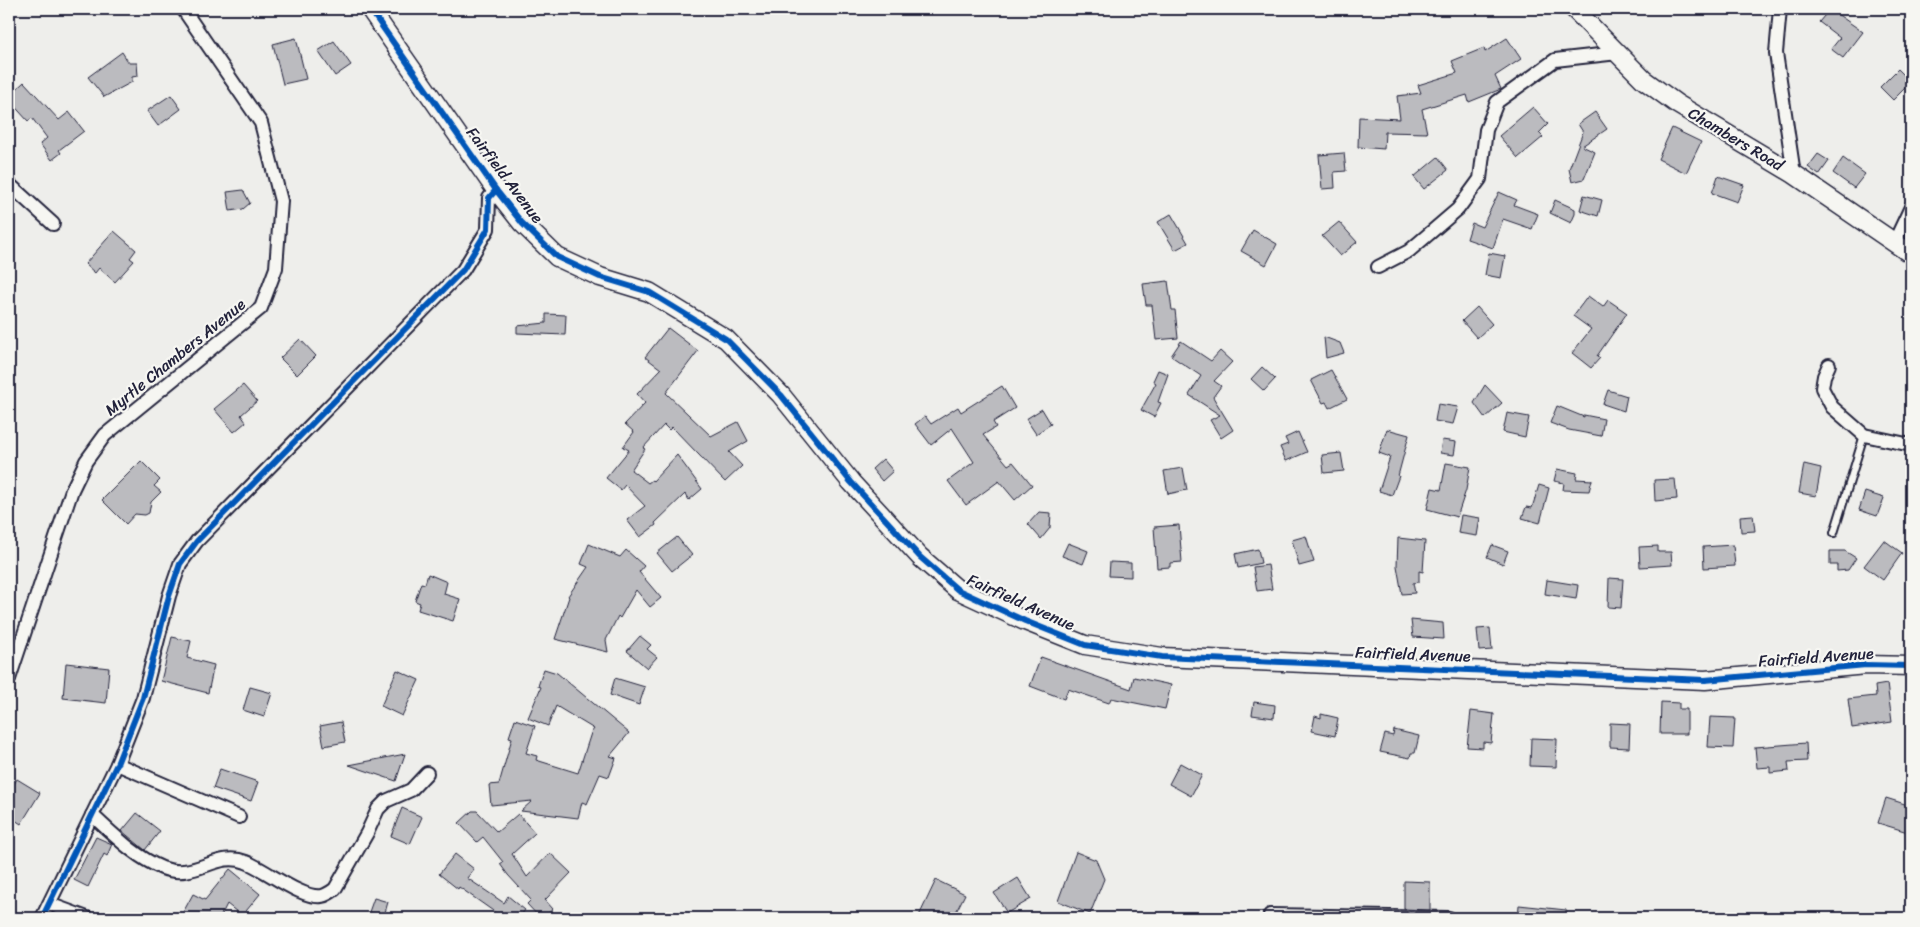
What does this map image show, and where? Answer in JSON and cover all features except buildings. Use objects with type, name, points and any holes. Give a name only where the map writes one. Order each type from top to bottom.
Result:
[{"type":"street","name":"Myrtle Chambers Avenue","points":[[9,679],[72,490],[86,461],[105,435],[261,308],[276,268],[281,202],[261,123],[183,9]]},
{"type":"street","name":"Fairfield Avenue","points":[[370,9],[496,190],[522,223],[557,257],[600,277],[649,292],[726,339],[781,395],[851,482],[920,557],[958,590],[1025,621],[1085,645],[1162,657],[1705,680],[1866,666],[1911,666]]},
{"type":"street","name":"Chambers Road","points":[[1574,9],[1644,80],[1677,104],[1794,174],[1911,254]]},
{"type":"street","points":[[1781,9],[1776,53],[1794,174]]},
{"type":"street","points":[[1378,267],[1409,251],[1458,209],[1480,179],[1486,130],[1498,102],[1555,60],[1618,53]]},
{"type":"street","points":[[9,184],[53,224]]},
{"type":"street","points":[[42,918],[117,764],[143,698],[180,564],[197,541],[463,270],[488,229],[489,198],[496,190]]},
{"type":"street","points":[[1894,243],[1911,207]]},
{"type":"street","points":[[1829,365],[1824,376],[1822,388],[1832,408],[1864,435],[1911,445]]},
{"type":"street","points":[[117,764],[239,817]]},
{"type":"street","points":[[92,815],[123,843],[160,867],[176,871],[191,871],[226,859],[236,859],[311,895],[321,896],[329,894],[335,889],[367,833],[378,809],[386,802],[411,790],[427,773]]},
{"type":"street","points":[[49,904],[87,918]]},
{"type":"street","points":[[1270,915],[1449,918]]},
{"type":"lane","points":[[1834,533],[1864,435]]},
{"type":"cycle path","points":[[370,9],[496,190],[522,223],[557,257],[600,277],[649,292],[726,339],[781,395],[851,482],[920,557],[958,590],[1025,621],[1085,645],[1162,657],[1705,680],[1866,665],[1911,666]]},
{"type":"cycle path","points":[[42,918],[117,764],[143,698],[169,596],[180,564],[197,541],[463,270],[488,229],[489,198],[496,190]]}]
